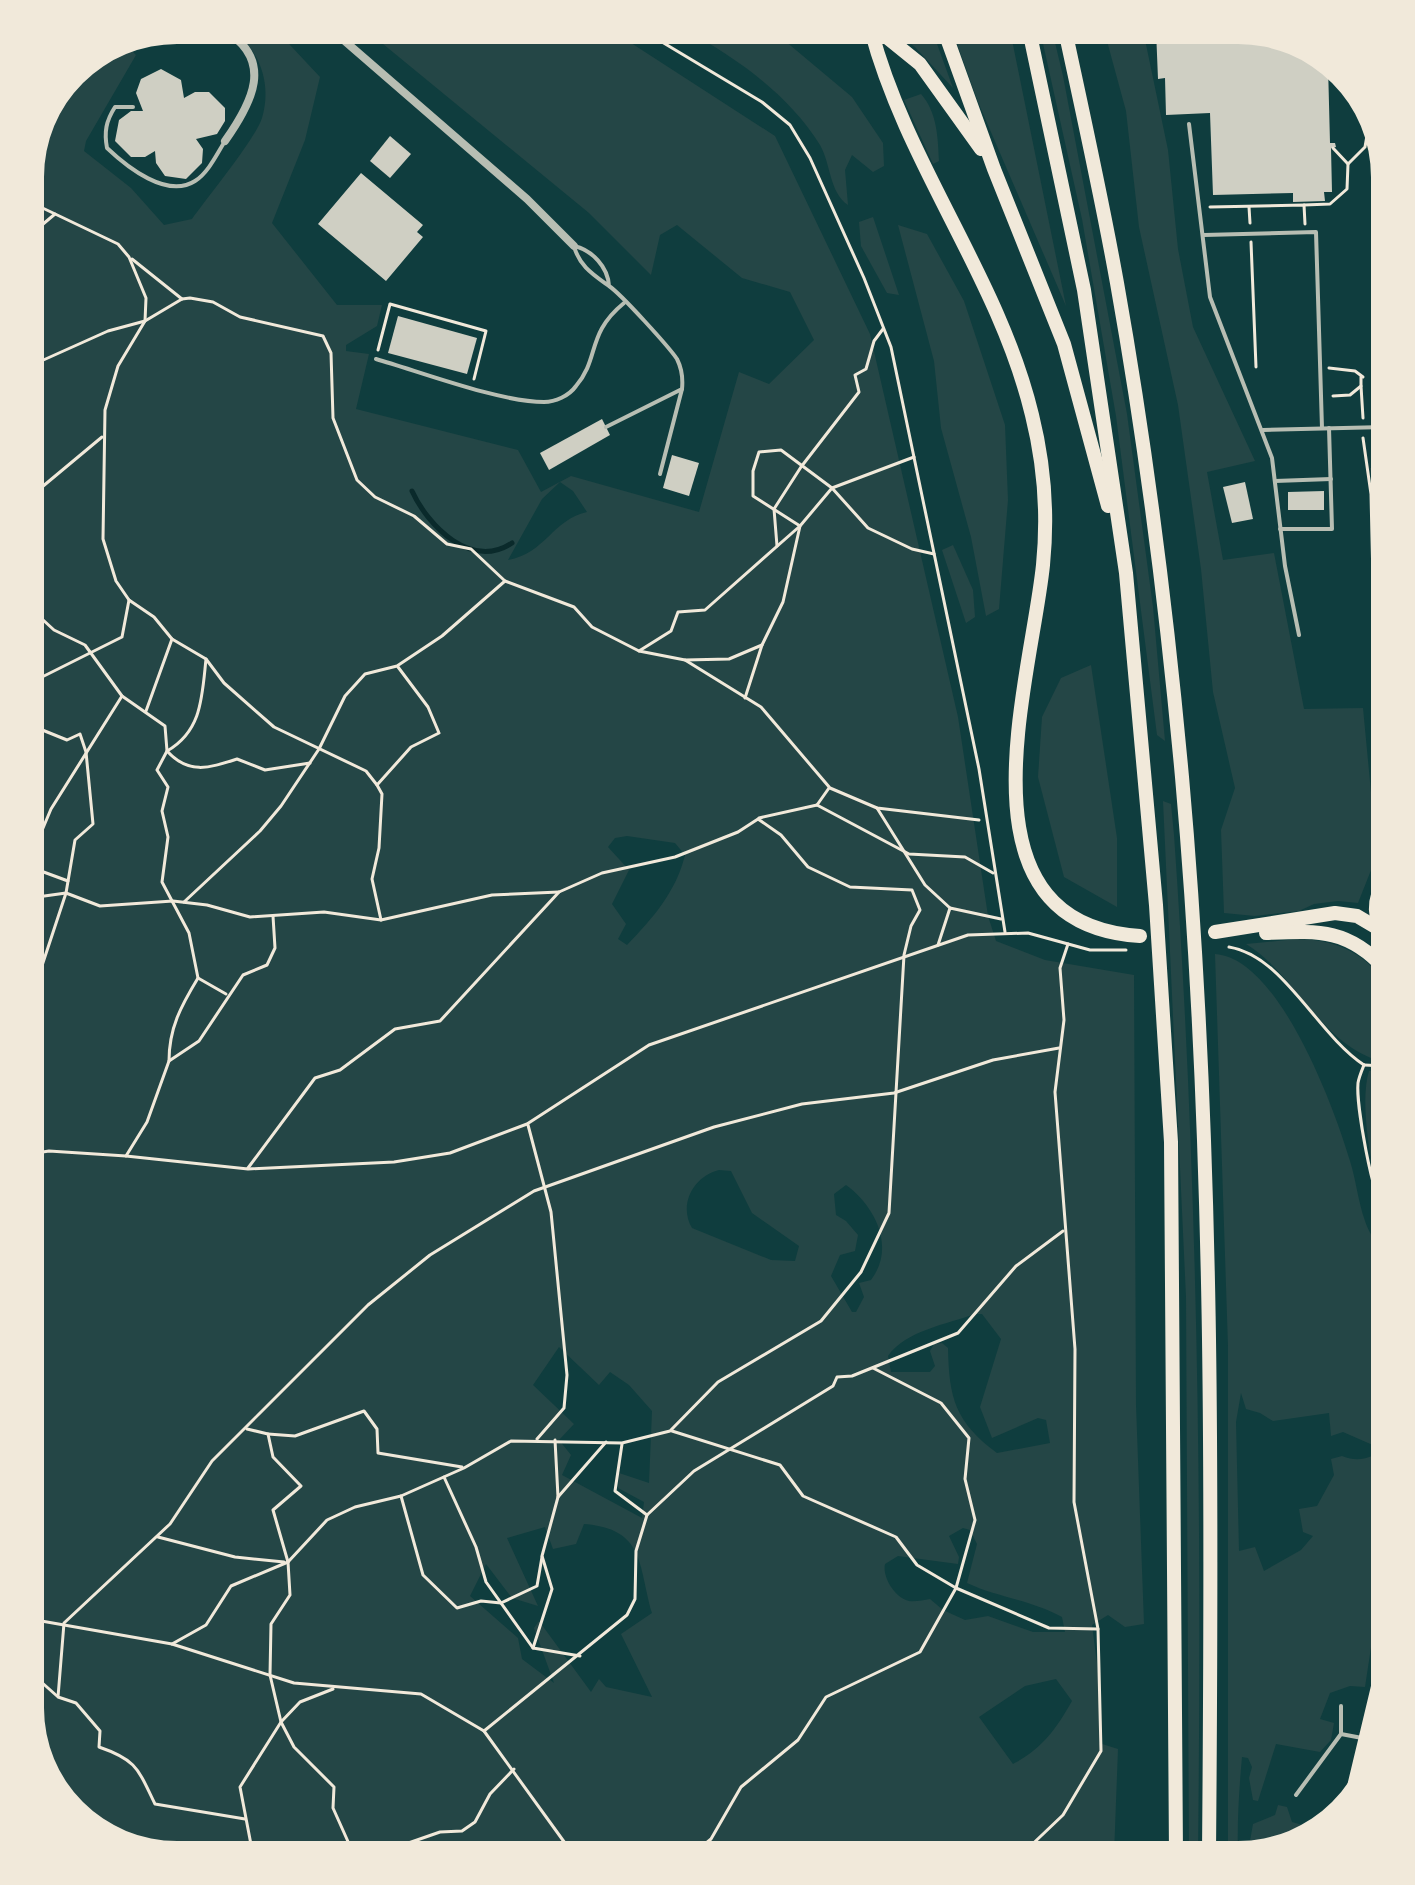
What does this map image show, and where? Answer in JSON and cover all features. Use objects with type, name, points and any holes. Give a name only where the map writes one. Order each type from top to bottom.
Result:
[{"type":"highway","points":[[875,44],[890,94],[998,313],[1018,361],[1036,432],[1045,528],[1014,789],[1021,843],[1038,880],[1063,908],[1094,927],[1140,942]]},
{"type":"highway","points":[[895,44],[920,64],[994,169]]},
{"type":"highway","points":[[949,44],[994,169],[1064,344],[1126,573]]},
{"type":"highway","points":[[1032,44],[1084,290],[1126,573],[1157,919],[1171,1142],[1176,1841]]},
{"type":"highway","points":[[1068,44],[1117,283],[1158,560],[1182,777],[1205,1144],[1209,1377],[1209,1841]]},
{"type":"highway","points":[[1371,926],[1357,916],[1335,913],[1222,931],[1249,934],[1315,931],[1365,948],[1371,954]]},
{"type":"main road","points":[[1359,1760],[1371,1714]]},
{"type":"street","points":[[225,141],[250,100],[255,84],[248,50],[243,44]]},
{"type":"street","points":[[348,44],[527,199],[574,246]]},
{"type":"lane","points":[[133,107],[115,107],[109,116],[105,133],[107,148],[158,183],[175,188],[197,180],[225,141]]},
{"type":"lane","points":[[1189,124],[1210,297],[1263,430],[1275,481],[1280,529],[1299,635]]},
{"type":"lane","points":[[1204,235],[1316,232],[1322,428]]},
{"type":"lane","points":[[574,246],[591,253],[605,269],[609,286]]},
{"type":"lane","points":[[574,246],[586,268],[609,286],[677,359],[683,376],[682,389],[660,474]]},
{"type":"lane","points":[[376,359],[527,400],[546,402],[561,398],[575,389],[583,376],[600,327],[624,303]]},
{"type":"lane","points":[[606,427],[682,389]]},
{"type":"lane","points":[[1263,430],[1371,427]]},
{"type":"lane","points":[[1280,529],[1332,529],[1329,428]]},
{"type":"lane","points":[[1275,481],[1331,479]]},
{"type":"lane","points":[[1296,1795],[1341,1734],[1341,1706]]},
{"type":"lane","points":[[1341,1734],[1365,1739]]},
{"type":"path","points":[[665,44],[762,102],[790,125],[810,158],[884,329],[979,769],[993,873],[1005,932]]},
{"type":"path","points":[[1200,208],[1330,204],[1347,189],[1348,164],[1365,147],[1366,142]]},
{"type":"path","points":[[1333,148],[1348,164]]},
{"type":"path","points":[[1304,205],[1305,233]]},
{"type":"path","points":[[1249,207],[1256,367]]},
{"type":"path","points":[[44,209],[118,244],[129,257],[182,299],[213,302],[240,317],[323,336],[331,353],[333,418],[357,480],[375,497],[414,516],[447,544],[471,549],[505,581],[574,607],[592,627],[639,651],[685,660],[729,659],[762,645]]},
{"type":"path","points":[[44,223],[55,214]]},
{"type":"path","points":[[129,257],[146,298],[145,321],[118,366],[105,410],[102,437],[106,493],[103,539],[116,581],[129,600],[154,617],[172,639],[206,659],[224,683],[274,727],[366,771],[377,785],[382,794],[379,848],[372,879],[381,920]]},
{"type":"path","points":[[44,360],[108,331],[145,321],[182,299]]},
{"type":"path","points":[[376,359],[390,304],[472,327],[486,331],[472,386]]},
{"type":"path","points":[[777,546],[774,509],[801,467],[859,392],[855,375],[866,369],[874,341],[884,329]]},
{"type":"path","points":[[1320,368],[1355,371],[1361,377],[1364,464],[1371,494]]},
{"type":"path","points":[[1321,397],[1350,395],[1361,386]]},
{"type":"path","points":[[44,485],[102,437]]},
{"type":"path","points":[[800,526],[753,496],[753,471],[759,452],[781,450],[832,488],[868,528],[912,549],[934,554]]},
{"type":"path","points":[[639,651],[671,631],[678,612],[705,610],[800,526],[832,488],[914,457]]},
{"type":"path","points":[[745,698],[762,645],[783,602],[800,526]]},
{"type":"path","points":[[183,902],[260,831],[319,749],[345,696],[365,674],[397,666],[442,636],[505,581]]},
{"type":"path","points":[[44,676],[122,637],[129,600]]},
{"type":"path","points":[[44,621],[54,630],[85,645],[122,696],[165,726],[167,751],[179,764],[204,769],[237,759],[265,770],[310,763]]},
{"type":"path","points":[[146,711],[172,639]]},
{"type":"path","points":[[126,1156],[147,1122],[169,1061],[169,1038],[179,1008],[198,978],[189,933],[162,882],[168,837],[162,811],[168,787],[157,770],[167,751],[186,740],[202,703],[206,659]]},
{"type":"path","points":[[685,660],[761,707],[830,788],[877,808],[979,820]]},
{"type":"path","points":[[377,785],[411,747],[439,733],[428,707],[397,666]]},
{"type":"path","points":[[44,826],[51,809],[122,696]]},
{"type":"path","points":[[44,731],[67,740],[80,734],[86,752],[93,824],[75,840],[66,893],[44,960]]},
{"type":"path","points":[[44,896],[66,893],[100,906],[183,902],[250,917],[324,912],[381,920],[492,895],[559,892],[602,873],[675,857],[738,832],[758,819],[817,805],[830,788]]},
{"type":"path","points":[[817,805],[909,854],[965,857],[993,873]]},
{"type":"path","points":[[877,808],[909,854],[925,885],[950,908],[1001,919]]},
{"type":"path","points":[[172,1644],[206,1625],[231,1586],[288,1562],[327,1520],[355,1507],[401,1496],[464,1468],[500,1444],[537,1439],[622,1443],[670,1431],[718,1382],[821,1321],[861,1272],[889,1213],[904,955],[911,926],[920,910],[912,890],[850,887],[808,867],[781,835],[758,819]]},
{"type":"path","points":[[44,872],[68,881]]},
{"type":"path","points":[[248,1169],[315,1078],[340,1070],[395,1029],[440,1021],[559,892]]},
{"type":"path","points":[[938,945],[950,908]]},
{"type":"path","points":[[169,1061],[199,1041],[243,975],[267,965],[275,948],[273,916]]},
{"type":"path","points":[[44,1152],[126,1156],[248,1169],[394,1162],[450,1153],[527,1124],[649,1045],[968,935],[1005,932],[1044,935],[1090,950],[1140,942]]},
{"type":"path","points":[[1036,1841],[1063,1815],[1101,1751],[1098,1629],[1074,1502],[1075,1349],[1063,1231],[1055,1092],[1064,1020],[1060,968],[1068,943]]},
{"type":"path","points":[[1226,947],[1248,950],[1265,960],[1328,1035],[1364,1065],[1371,1065]]},
{"type":"path","points":[[198,978],[227,995]]},
{"type":"path","points":[[58,1697],[64,1623],[170,1524],[212,1461],[368,1305],[430,1255],[546,1186],[714,1127],[802,1104],[894,1093],[993,1060],[1059,1048]]},
{"type":"path","points":[[1364,1065],[1358,1083],[1371,1166]]},
{"type":"path","points":[[527,1124],[546,1186],[567,1375],[564,1408],[537,1439]]},
{"type":"path","points":[[484,1731],[627,1615],[635,1599],[636,1551],[647,1515],[694,1471],[833,1386],[837,1377],[873,1368],[958,1333],[1016,1266],[1063,1231]]},
{"type":"path","points":[[709,1841],[741,1787],[798,1740],[826,1697],[920,1652],[956,1588],[975,1520],[965,1479],[969,1438],[941,1403],[873,1368]]},
{"type":"path","points":[[245,1429],[295,1436],[364,1411],[377,1429],[378,1453],[464,1468]]},
{"type":"path","points":[[670,1431],[780,1465],[803,1496],[896,1537],[917,1565],[956,1588],[1049,1628],[1098,1629]]},
{"type":"path","points":[[268,1434],[273,1457],[301,1486],[273,1510],[288,1562],[290,1595],[271,1624],[270,1675],[281,1722],[294,1747],[334,1787],[333,1808],[348,1841]]},
{"type":"path","points":[[401,1496],[423,1575],[457,1608],[481,1601],[501,1603],[537,1586],[558,1497],[555,1440]]},
{"type":"path","points":[[558,1497],[606,1442]]},
{"type":"path","points":[[622,1443],[615,1491],[647,1515]]},
{"type":"path","points":[[444,1477],[476,1547],[486,1582],[533,1648],[580,1656]]},
{"type":"path","points":[[157,1537],[235,1557],[288,1562]]},
{"type":"path","points":[[533,1648],[552,1589],[542,1556]]},
{"type":"path","points":[[44,1621],[172,1644],[270,1675],[334,1689],[421,1694],[484,1731],[564,1841]]},
{"type":"path","points":[[44,1684],[58,1697],[76,1703],[100,1731],[99,1747],[126,1756],[137,1767],[155,1804],[246,1819]]},
{"type":"path","points":[[250,1841],[240,1787],[281,1722],[300,1702],[334,1689]]},
{"type":"path","points":[[414,1841],[440,1832],[462,1831],[475,1822],[490,1794],[514,1769]]},
{"type":"shaded area","points":[[247,44],[289,44],[320,77],[305,140],[272,223],[337,305],[382,305],[377,326],[346,345],[346,351],[369,354],[356,409],[518,450],[541,492],[571,476],[699,512],[739,372],[769,384],[814,340],[790,292],[742,278],[677,225],[660,235],[651,275],[589,213],[383,44],[633,44],[775,136],[870,334],[958,717],[988,916],[996,941],[1045,960],[1134,975],[1136,1405],[1144,1624],[1125,1627],[1108,1615],[1092,1625],[1100,1686],[1099,1743],[1118,1749],[1115,1841],[159,1840],[126,1831],[96,1814],[66,1782],[58,1767],[49,1743],[44,1708],[44,168],[58,118],[71,96],[103,66],[133,52],[136,55],[86,141],[84,151],[131,188],[164,225],[192,219],[241,153],[262,118],[266,93],[262,70]],"holes":[[[560,482],[573,491],[587,512],[565,522],[531,551],[508,560],[542,499]],[[627,836],[675,843],[685,855],[676,881],[662,904],[627,945],[618,939],[626,924],[612,904],[629,870],[608,847],[615,838]],[[731,1171],[752,1213],[799,1246],[795,1261],[771,1260],[692,1228],[688,1219],[688,1201],[696,1185],[710,1173]],[[846,1185],[856,1194],[873,1216],[882,1241],[882,1254],[871,1280],[859,1283],[864,1297],[856,1312],[852,1312],[831,1276],[840,1255],[855,1251],[858,1235],[836,1215],[834,1194]],[[982,1314],[1001,1339],[980,1407],[992,1438],[1038,1418],[1046,1420],[1050,1443],[997,1453],[983,1442],[957,1408],[950,1381],[948,1348],[942,1343],[934,1344],[930,1351],[935,1366],[930,1372],[891,1372],[888,1356],[905,1340],[927,1329]],[[559,1347],[599,1385],[610,1372],[629,1385],[652,1411],[649,1483],[619,1473],[618,1488],[644,1502],[642,1518],[562,1475],[571,1455],[559,1440],[574,1424],[533,1385]],[[584,1524],[604,1527],[629,1541],[636,1552],[652,1613],[621,1634],[652,1697],[606,1687],[599,1679],[591,1692],[539,1621],[534,1628],[554,1683],[522,1659],[518,1638],[470,1596],[486,1564],[512,1598],[538,1606],[507,1538],[545,1527],[553,1549],[576,1544]],[[963,1528],[970,1530],[977,1544],[967,1583],[1062,1617],[1065,1632],[1033,1632],[988,1616],[965,1620],[943,1610],[930,1599],[909,1601],[894,1591],[888,1581],[885,1564],[898,1556],[958,1564],[959,1557],[949,1536]],[[1056,1679],[1072,1701],[1047,1737],[1032,1752],[1013,1764],[979,1717],[1025,1686]]]},
{"type":"shaded area","points":[[709,44],[789,44],[852,97],[883,143],[884,166],[873,172],[852,155],[845,170],[848,205],[837,193],[824,152],[807,127],[777,94]]},
{"type":"shaded area","points":[[911,44],[937,44],[953,88]]},
{"type":"shaded area","points":[[957,44],[1013,44],[1066,306],[978,102]]},
{"type":"shaded area","points":[[1043,44],[1055,44],[1063,76],[1127,414],[1153,607],[1165,741],[1157,735],[1116,416],[1082,219]]},
{"type":"shaded area","points":[[1108,44],[1146,44],[1168,150],[1178,249],[1193,327],[1255,461],[1207,472],[1223,560],[1274,553],[1304,709],[1363,708],[1371,792],[1371,870],[1358,903],[1338,901],[1314,904],[1299,911],[1255,916],[1224,913],[1221,830],[1235,788],[1213,692],[1201,569],[1178,405],[1139,227],[1126,111]]},
{"type":"shaded area","points":[[921,94],[936,125],[939,161],[933,164],[904,100]]},
{"type":"shaded area","points":[[873,217],[899,295],[887,293],[861,246],[859,222]]},
{"type":"shaded area","points":[[898,225],[927,234],[964,301],[1005,425],[1008,500],[999,609],[986,616],[971,537],[941,428],[934,361]]},
{"type":"shaded area","points":[[953,545],[973,590],[975,617],[966,623],[942,550]]},
{"type":"shaded area","points":[[1091,665],[1117,838],[1117,907],[1064,877],[1038,777],[1042,717],[1061,678]]},
{"type":"shaded area","points":[[1163,801],[1171,804],[1174,835],[1193,1217],[1198,1472],[1198,1841],[1189,1841],[1186,1297]]},
{"type":"shaded area","points":[[1297,939],[1323,942],[1347,949],[1371,967],[1371,1057],[1344,1042],[1327,1027],[1281,974],[1246,944]]},
{"type":"shaded area","points":[[1215,954],[1239,962],[1261,980],[1282,1007],[1300,1039],[1331,1106],[1371,1234],[1371,1444],[1343,1432],[1331,1436],[1329,1413],[1273,1421],[1246,1409],[1241,1393],[1236,1422],[1239,1551],[1255,1547],[1264,1571],[1301,1550],[1313,1536],[1303,1532],[1299,1509],[1317,1506],[1334,1475],[1331,1459],[1371,1456],[1371,1647],[1365,1687],[1350,1686],[1330,1693],[1320,1719],[1334,1723],[1331,1740],[1320,1752],[1276,1744],[1258,1801],[1253,1800],[1249,1778],[1252,1767],[1248,1758],[1242,1757],[1238,1841],[1228,1841],[1228,1346]]},
{"type":"shaded area","points":[[1371,1070],[1371,1159],[1365,1101]]},
{"type":"shaded area","points":[[1278,1805],[1287,1807],[1292,1822],[1301,1825],[1281,1834],[1250,1840],[1253,1824],[1275,1815]]},
{"type":"building","points":[[1157,44],[1247,44],[1289,54],[1319,71],[1328,80],[1330,143],[1335,143],[1336,147],[1331,148],[1332,192],[1324,192],[1325,201],[1293,202],[1293,193],[1213,195],[1210,113],[1166,115],[1165,78],[1158,79]]},
{"type":"building","points":[[161,69],[181,80],[184,98],[195,92],[209,92],[225,108],[225,121],[217,134],[196,139],[203,149],[202,163],[186,179],[165,176],[156,163],[155,151],[145,157],[131,157],[115,141],[119,120],[131,111],[143,111],[136,93],[141,79]]},
{"type":"building","points":[[390,136],[411,154],[390,178],[370,161]]},
{"type":"building","points":[[361,173],[423,225],[417,232],[423,237],[386,281],[318,224]]},
{"type":"building","points":[[398,316],[477,338],[467,374],[388,353]]},
{"type":"building","points":[[602,419],[610,435],[549,470],[540,453]]},
{"type":"building","points":[[672,455],[699,463],[689,496],[663,488]]},
{"type":"building","points":[[1245,482],[1253,519],[1232,523],[1223,487]]},
{"type":"building","points":[[1324,491],[1324,510],[1288,510],[1288,492]]},
{"type":"waterway","points":[[412,491],[440,530],[467,548],[497,550],[512,543]]}]
